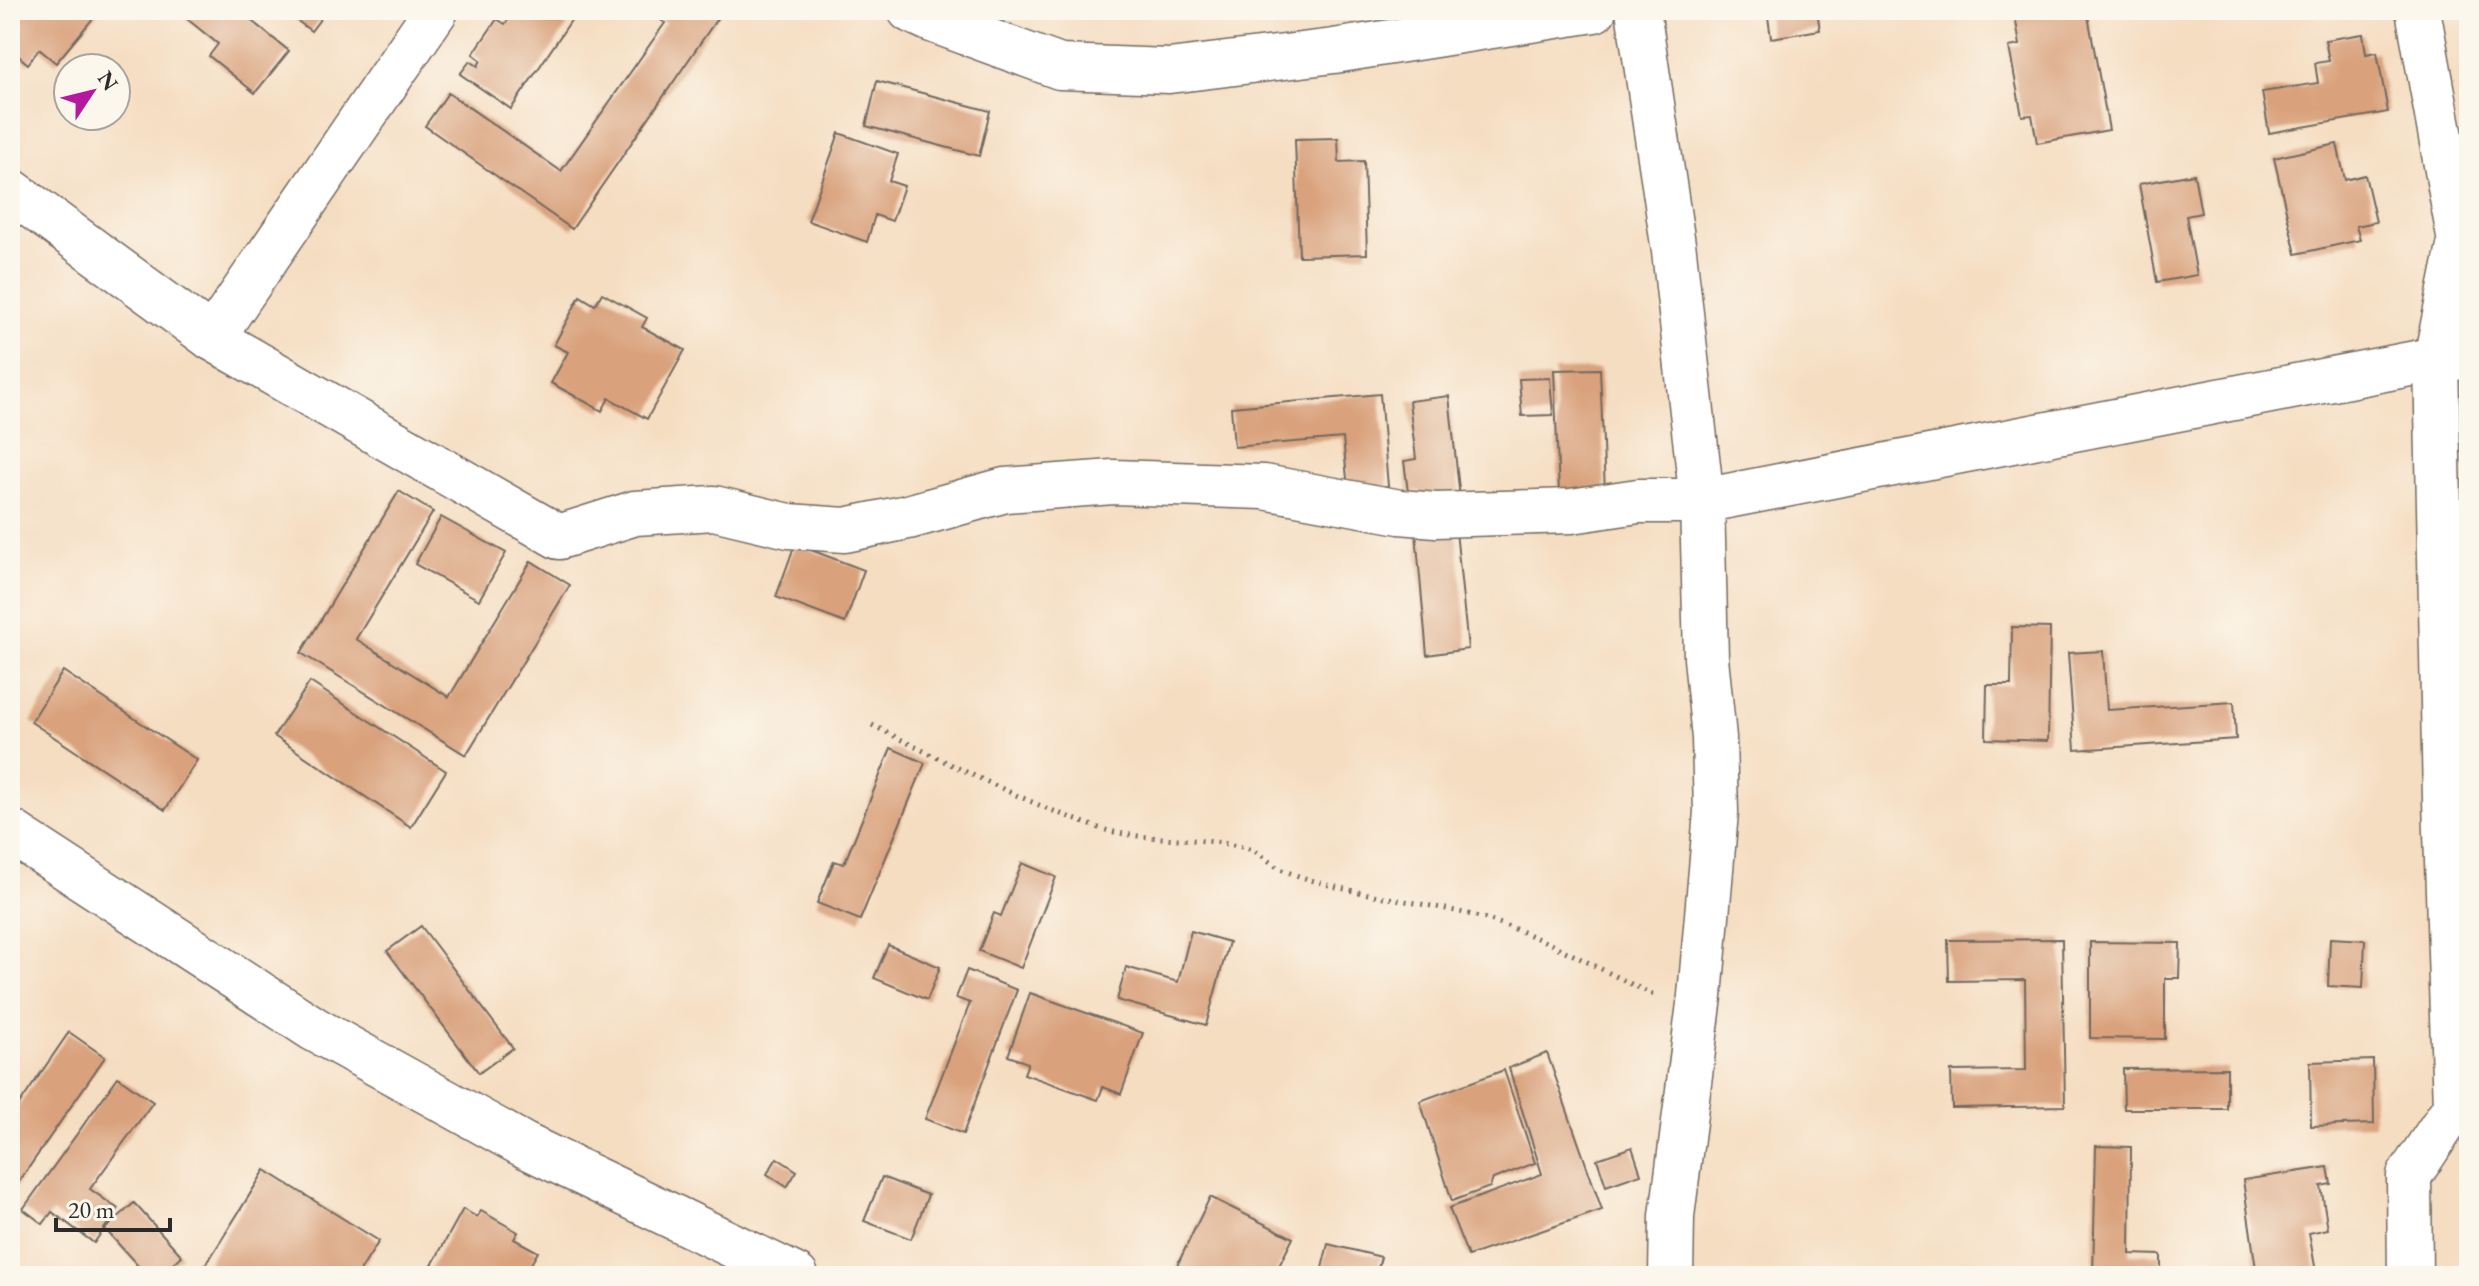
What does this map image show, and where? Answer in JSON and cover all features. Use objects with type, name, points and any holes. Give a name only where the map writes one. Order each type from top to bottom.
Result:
[{"type":"street","points":[[212,338],[436,10]]},
{"type":"street","points":[[910,10],[1060,67],[1169,71],[1334,51],[1594,10]]},
{"type":"street","points":[[1638,10],[1674,251],[1702,501],[1706,658],[1714,738],[1716,812],[1700,996],[1672,1216],[1671,1276]]},
{"type":"street","points":[[2410,1276],[2409,1176],[2462,1105],[2445,800],[2453,358],[2460,242],[2418,10]]},
{"type":"street","points":[[10,190],[212,338],[559,537],[635,513],[714,508],[789,526],[845,530],[908,517],[1005,490],[1113,482],[1264,487],[1400,512],[1436,515],[1571,511],[1638,501],[1702,501],[2453,358]]},
{"type":"street","points":[[10,831],[314,1029],[524,1145],[796,1276]]},
{"type":"path","points":[[872,725],[948,763],[1096,827],[1154,837],[1203,840],[1251,850],[1282,870],[1396,901],[1469,914],[1548,942],[1652,994],[1700,996]]},
{"type":"building","points":[[10,10],[100,10],[65,52],[52,52],[52,60],[39,49],[28,64],[10,49]]},
{"type":"building","points":[[176,10],[238,10],[289,51],[255,93],[209,56],[218,44]]},
{"type":"building","points":[[283,10],[327,10],[311,31]]},
{"type":"building","points":[[504,10],[578,10],[511,109],[460,74],[470,61],[478,66],[481,60],[473,54],[497,19],[505,24],[510,17]]},
{"type":"building","points":[[647,10],[723,10],[572,229],[425,126],[448,93],[561,171],[665,23]]},
{"type":"building","points":[[1767,10],[1817,10],[1820,30],[1771,38]]},
{"type":"building","points":[[2014,10],[2087,10],[2109,130],[2037,143],[2032,115],[2022,116],[2009,47],[2020,45]]},
{"type":"building","points":[[2363,34],[2366,54],[2377,52],[2388,112],[2269,133],[2262,92],[2318,83],[2315,63],[2329,61],[2325,40]]},
{"type":"building","points":[[877,81],[990,111],[979,156],[866,126]]},
{"type":"building","points":[[839,133],[898,154],[889,181],[904,186],[892,221],[875,215],[867,242],[808,221]]},
{"type":"building","points":[[1338,138],[1339,162],[1364,161],[1367,254],[1299,256],[1295,139]]},
{"type":"building","points":[[2337,144],[2345,180],[2365,175],[2376,222],[2356,226],[2360,240],[2296,254],[2274,158]]},
{"type":"building","points":[[2194,174],[2201,213],[2186,216],[2197,275],[2157,282],[2139,184]]},
{"type":"building","points":[[602,293],[647,318],[642,327],[685,350],[647,419],[609,398],[602,411],[551,383],[568,352],[554,345],[580,296],[595,305]]},
{"type":"building","points":[[1600,369],[1605,493],[1559,494],[1554,370]]},
{"type":"building","points":[[1550,378],[1553,415],[1522,416],[1519,379]]},
{"type":"building","points":[[1380,394],[1388,486],[1348,489],[1343,438],[1234,447],[1231,407]]},
{"type":"building","points":[[1449,396],[1461,508],[1422,511],[1420,491],[1408,492],[1404,461],[1416,459],[1409,401]]},
{"type":"building","points":[[399,491],[433,512],[356,639],[449,697],[531,561],[570,585],[466,755],[301,653]]},
{"type":"building","points":[[441,517],[506,553],[479,600],[415,564]]},
{"type":"building","points":[[1456,531],[1468,649],[1427,655],[1416,533]]},
{"type":"building","points":[[795,544],[864,570],[845,623],[776,597]]},
{"type":"building","points":[[2012,627],[2050,628],[2048,741],[1986,739],[1987,685],[2011,685]]},
{"type":"building","points":[[2103,651],[2107,710],[2234,702],[2236,739],[2075,750],[2068,653]]},
{"type":"building","points":[[63,671],[197,760],[165,810],[31,722]]},
{"type":"building","points":[[310,682],[446,771],[411,827],[274,736]]},
{"type":"building","points":[[891,748],[925,763],[860,920],[817,903],[834,861],[844,864]]},
{"type":"building","points":[[1022,863],[1056,877],[1021,968],[979,951],[994,913],[1001,916]]},
{"type":"building","points":[[421,926],[513,1048],[479,1073],[387,951]]},
{"type":"building","points":[[1191,931],[1229,942],[1206,1025],[1117,1000],[1126,967],[1178,982]]},
{"type":"building","points":[[2330,938],[2365,940],[2363,988],[2328,986]]},
{"type":"building","points":[[2062,939],[2065,1106],[1952,1108],[1951,1071],[2026,1070],[2025,980],[1949,981],[1948,940]]},
{"type":"building","points":[[2090,942],[2180,943],[2179,978],[2165,978],[2165,1039],[2090,1038]]},
{"type":"building","points":[[888,945],[940,967],[927,1000],[874,978]]},
{"type":"building","points":[[967,970],[1017,990],[963,1134],[925,1119],[970,1003],[956,998]]},
{"type":"building","points":[[1030,993],[1143,1033],[1121,1094],[1103,1087],[1098,1100],[1024,1074],[1028,1063],[1008,1056]]},
{"type":"building","points":[[69,1032],[105,1057],[14,1189],[10,1186],[10,1118]]},
{"type":"building","points":[[1547,1053],[1602,1210],[1468,1256],[1449,1208],[1542,1174],[1509,1068]]},
{"type":"building","points":[[2373,1060],[2374,1124],[2311,1126],[2310,1062]]},
{"type":"building","points":[[2227,1068],[2227,1109],[2124,1109],[2123,1069]]},
{"type":"building","points":[[1504,1070],[1535,1163],[1493,1179],[1490,1187],[1452,1201],[1420,1101]]},
{"type":"building","points":[[118,1077],[153,1102],[90,1189],[118,1209],[94,1243],[52,1212],[43,1224],[23,1209]]},
{"type":"building","points":[[2096,1146],[2131,1147],[2130,1254],[2161,1255],[2161,1276],[2093,1276]]},
{"type":"building","points":[[1632,1147],[1641,1174],[1606,1186],[1597,1159]]},
{"type":"building","points":[[777,1158],[797,1171],[787,1187],[767,1174]]},
{"type":"building","points":[[2328,1167],[2331,1184],[2321,1186],[2328,1229],[2309,1233],[2316,1272],[2257,1276],[2243,1180]]},
{"type":"building","points":[[265,1170],[379,1241],[357,1276],[199,1276]]},
{"type":"building","points":[[882,1177],[928,1195],[911,1239],[864,1221]]},
{"type":"building","points":[[1210,1197],[1293,1238],[1274,1276],[1172,1276]]},
{"type":"building","points":[[134,1203],[182,1256],[160,1276],[147,1276],[105,1229]]},
{"type":"building","points":[[463,1209],[477,1217],[481,1211],[518,1232],[514,1239],[538,1252],[524,1276],[426,1276]]},
{"type":"building","points":[[1328,1244],[1381,1257],[1376,1276],[1320,1276]]}]
